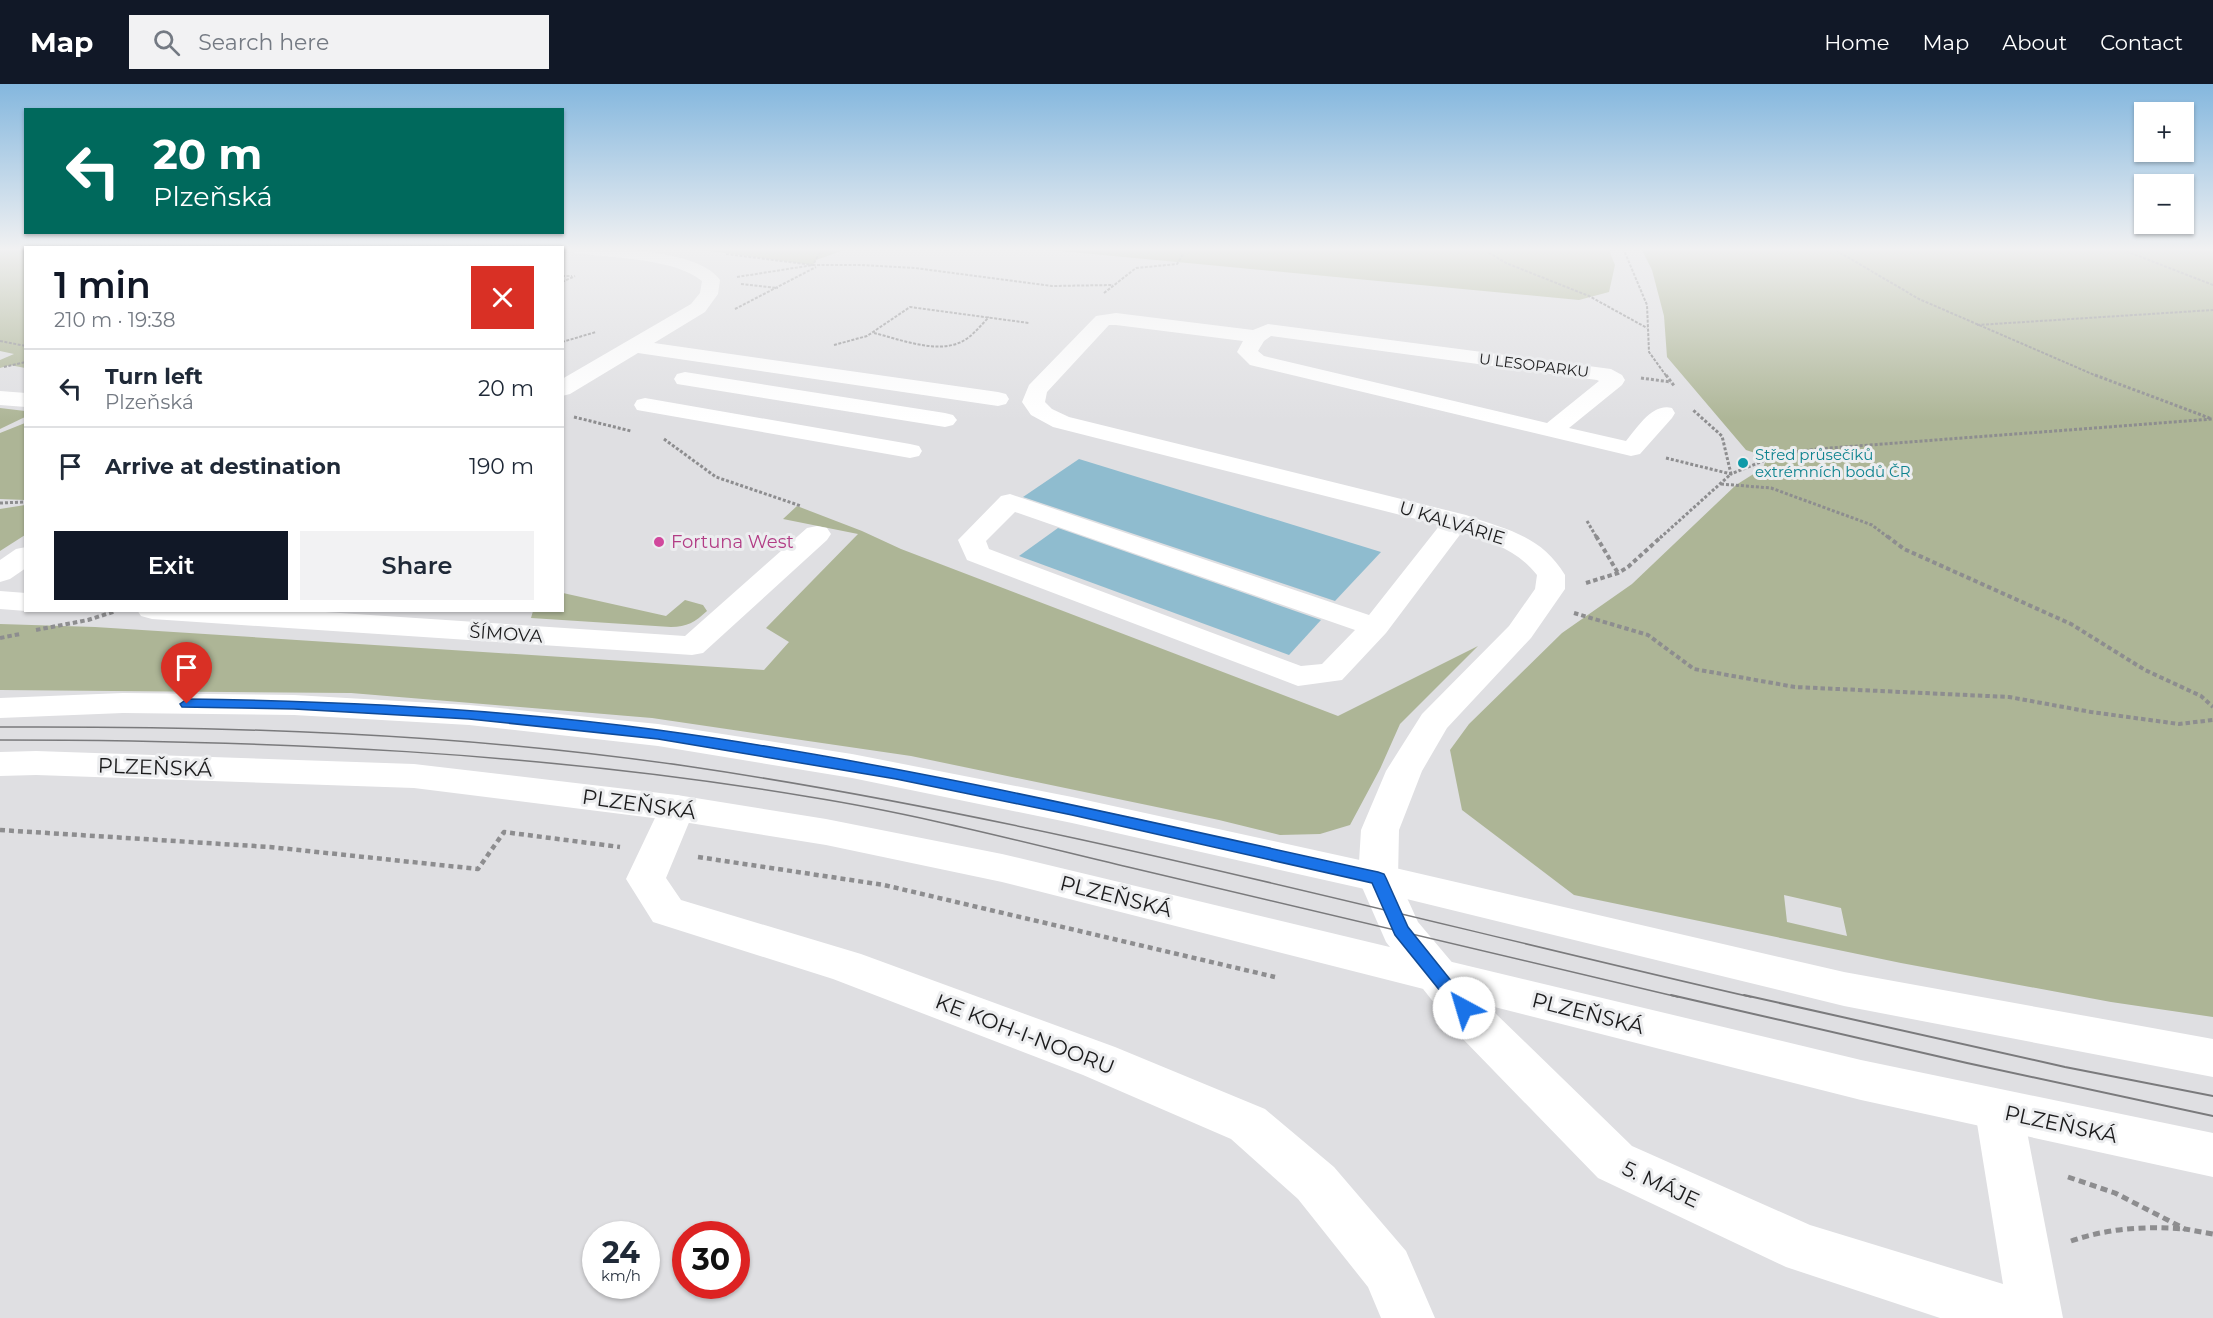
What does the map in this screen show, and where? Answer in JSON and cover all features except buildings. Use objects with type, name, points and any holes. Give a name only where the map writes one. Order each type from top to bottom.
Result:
[{"type":"street","points":[[564,388],[700,306]]},
{"type":"street","name":"U LESOPARKU","points":[[1061,422],[1036,408],[1033,396],[1058,365],[1103,320],[1116,319],[1256,337],[1268,330],[1603,374],[1614,380],[1551,431]]},
{"type":"street","points":[[1256,337],[1247,352],[1257,362],[1631,449],[1664,413]]},
{"type":"street","points":[[634,346],[998,399]]},
{"type":"street","points":[[685,379],[945,420]]},
{"type":"street","points":[[824,436],[889,382]]},
{"type":"street","points":[[0,398],[24,400]]},
{"type":"street","points":[[645,405],[910,451]]},
{"type":"street","name":"U KALVÁRIE","points":[[1061,422],[1457,521],[1510,540],[1531,551],[1548,570],[1551,575],[1550,589],[1520,632],[1434,722],[1404,771],[1380,830],[1378,878]]},
{"type":"street","points":[[1375,627],[1010,502],[972,540],[976,554],[1298,676],[1331,673],[1375,627],[1457,521]]},
{"type":"street","name":"ŠÍMOVA","points":[[187,612],[692,646],[817,534]]},
{"type":"street","points":[[0,573],[24,556]]},
{"type":"street","points":[[0,600],[24,602]]},
{"type":"street","points":[[0,708],[123,703],[294,705],[469,715],[658,735],[875,770],[1072,810],[1378,878],[1844,989],[2213,1058]]},
{"type":"street","name":"PLZEŇSKÁ","points":[[0,764],[36,763],[414,776],[677,808],[825,832],[1002,868],[1850,1077],[1999,1111],[2213,1155]]},
{"type":"street","name":"KE KOH-I-NOORU","points":[[677,808],[646,879],[667,911],[846,966],[1099,1061],[1248,1124],[1316,1183],[1380,1260],[1387,1269],[1408,1318]]},
{"type":"street","name":"5. MÁJE","points":[[1378,878],[1401,931],[1477,1024],[1615,1162],[1804,1249],[2025,1318]]},
{"type":"street","points":[[1999,1111],[2036,1318]]},
{"type":"path","points":[[729,312],[742,306]]},
{"type":"path","points":[[1607,306],[1648,328]]},
{"type":"path","points":[[1933,306],[2068,365],[2213,419]]},
{"type":"path","points":[[828,346],[856,340],[873,333],[910,307],[1029,323]]},
{"type":"path","points":[[1976,325],[2213,310]]},
{"type":"path","points":[[873,333],[928,345],[941,345],[960,342],[989,317]]},
{"type":"path","points":[[0,341],[24,346]]},
{"type":"path","points":[[0,368],[24,362]]},
{"type":"path","points":[[574,417],[631,431]]},
{"type":"path","points":[[1631,449],[1731,474],[1780,454],[1817,449],[2213,419]]},
{"type":"path","points":[[654,436],[666,439],[716,477],[801,506]]},
{"type":"path","points":[[1721,484],[1772,488],[1872,525],[1904,549],[2071,624],[2145,670],[2201,696],[2213,707]]},
{"type":"path","points":[[1,504],[24,502]]},
{"type":"path","points":[[1587,521],[1618,573]]},
{"type":"path","points":[[33,631],[88,620],[111,612]]},
{"type":"path","points":[[1571,612],[1648,635],[1694,669],[1795,687],[2009,697],[2091,712],[2179,724],[2213,720]]},
{"type":"path","points":[[0,638],[22,633]]},
{"type":"path","points":[[0,830],[270,847],[478,869],[504,832],[884,885],[1283,978]]},
{"type":"path","points":[[2068,1177],[2115,1193],[2185,1229]]},
{"type":"path","points":[[2024,1257],[2099,1231],[2140,1225],[2213,1234]]},
{"type":"green space","points":[[0,306],[24,306],[24,368],[10,365],[0,368],[0,360],[14,354],[0,351]]},
{"type":"green space","points":[[1661,306],[2213,306],[2213,1017],[2111,1002],[1901,963],[1574,895],[1462,810],[1450,750],[1469,724],[1562,633],[1632,584],[1736,485],[1763,468],[1767,457],[1746,450],[1667,357]],"holes":[[[1784,895],[1841,908],[1847,936],[1787,922]]]},
{"type":"green space","points":[[0,408],[24,411],[24,417],[0,429]]},
{"type":"green space","points":[[24,423],[24,500],[0,499],[0,433]]},
{"type":"green space","points":[[24,505],[24,536],[0,551],[0,509]]},
{"type":"green space","points":[[797,506],[901,549],[1338,716],[1478,646],[1400,724],[1380,769],[1350,825],[1320,834],[1280,835],[1219,820],[911,756],[652,718],[351,693],[0,690],[0,624],[95,627],[764,670],[789,642],[766,628],[858,534],[783,519]]},
{"type":"green space","points":[[564,593],[666,616],[685,600],[703,605],[707,611],[690,623],[671,627],[531,618],[533,612],[564,612]]},
{"type":"water","points":[[1079,459],[1381,552],[1335,601],[1023,497]]},
{"type":"water","points":[[1058,528],[1321,620],[1289,655],[1019,556]]},
{"type":"tram line","points":[[0,727],[172,728],[344,734],[515,746],[686,766],[821,788],[1088,841],[1751,997]]},
{"type":"tram line","points":[[0,740],[305,746],[508,759],[609,769],[810,797],[1009,838],[1678,997]]},
{"type":"tram line","points":[[1671,995],[1967,1063],[2213,1116]]},
{"type":"tram line","points":[[1744,995],[2065,1067],[2213,1096]]},
{"type":"place","name":"Střed průsečíků extrémních bodů ČR","points":[[1743,463]]},
{"type":"place","name":"Fortuna West","points":[[659,542]]},
{"type":"route","points":[[187,704],[294,705],[469,715],[658,735],[852,766],[1072,810],[1378,878],[1401,931],[1464,1008]]}]
